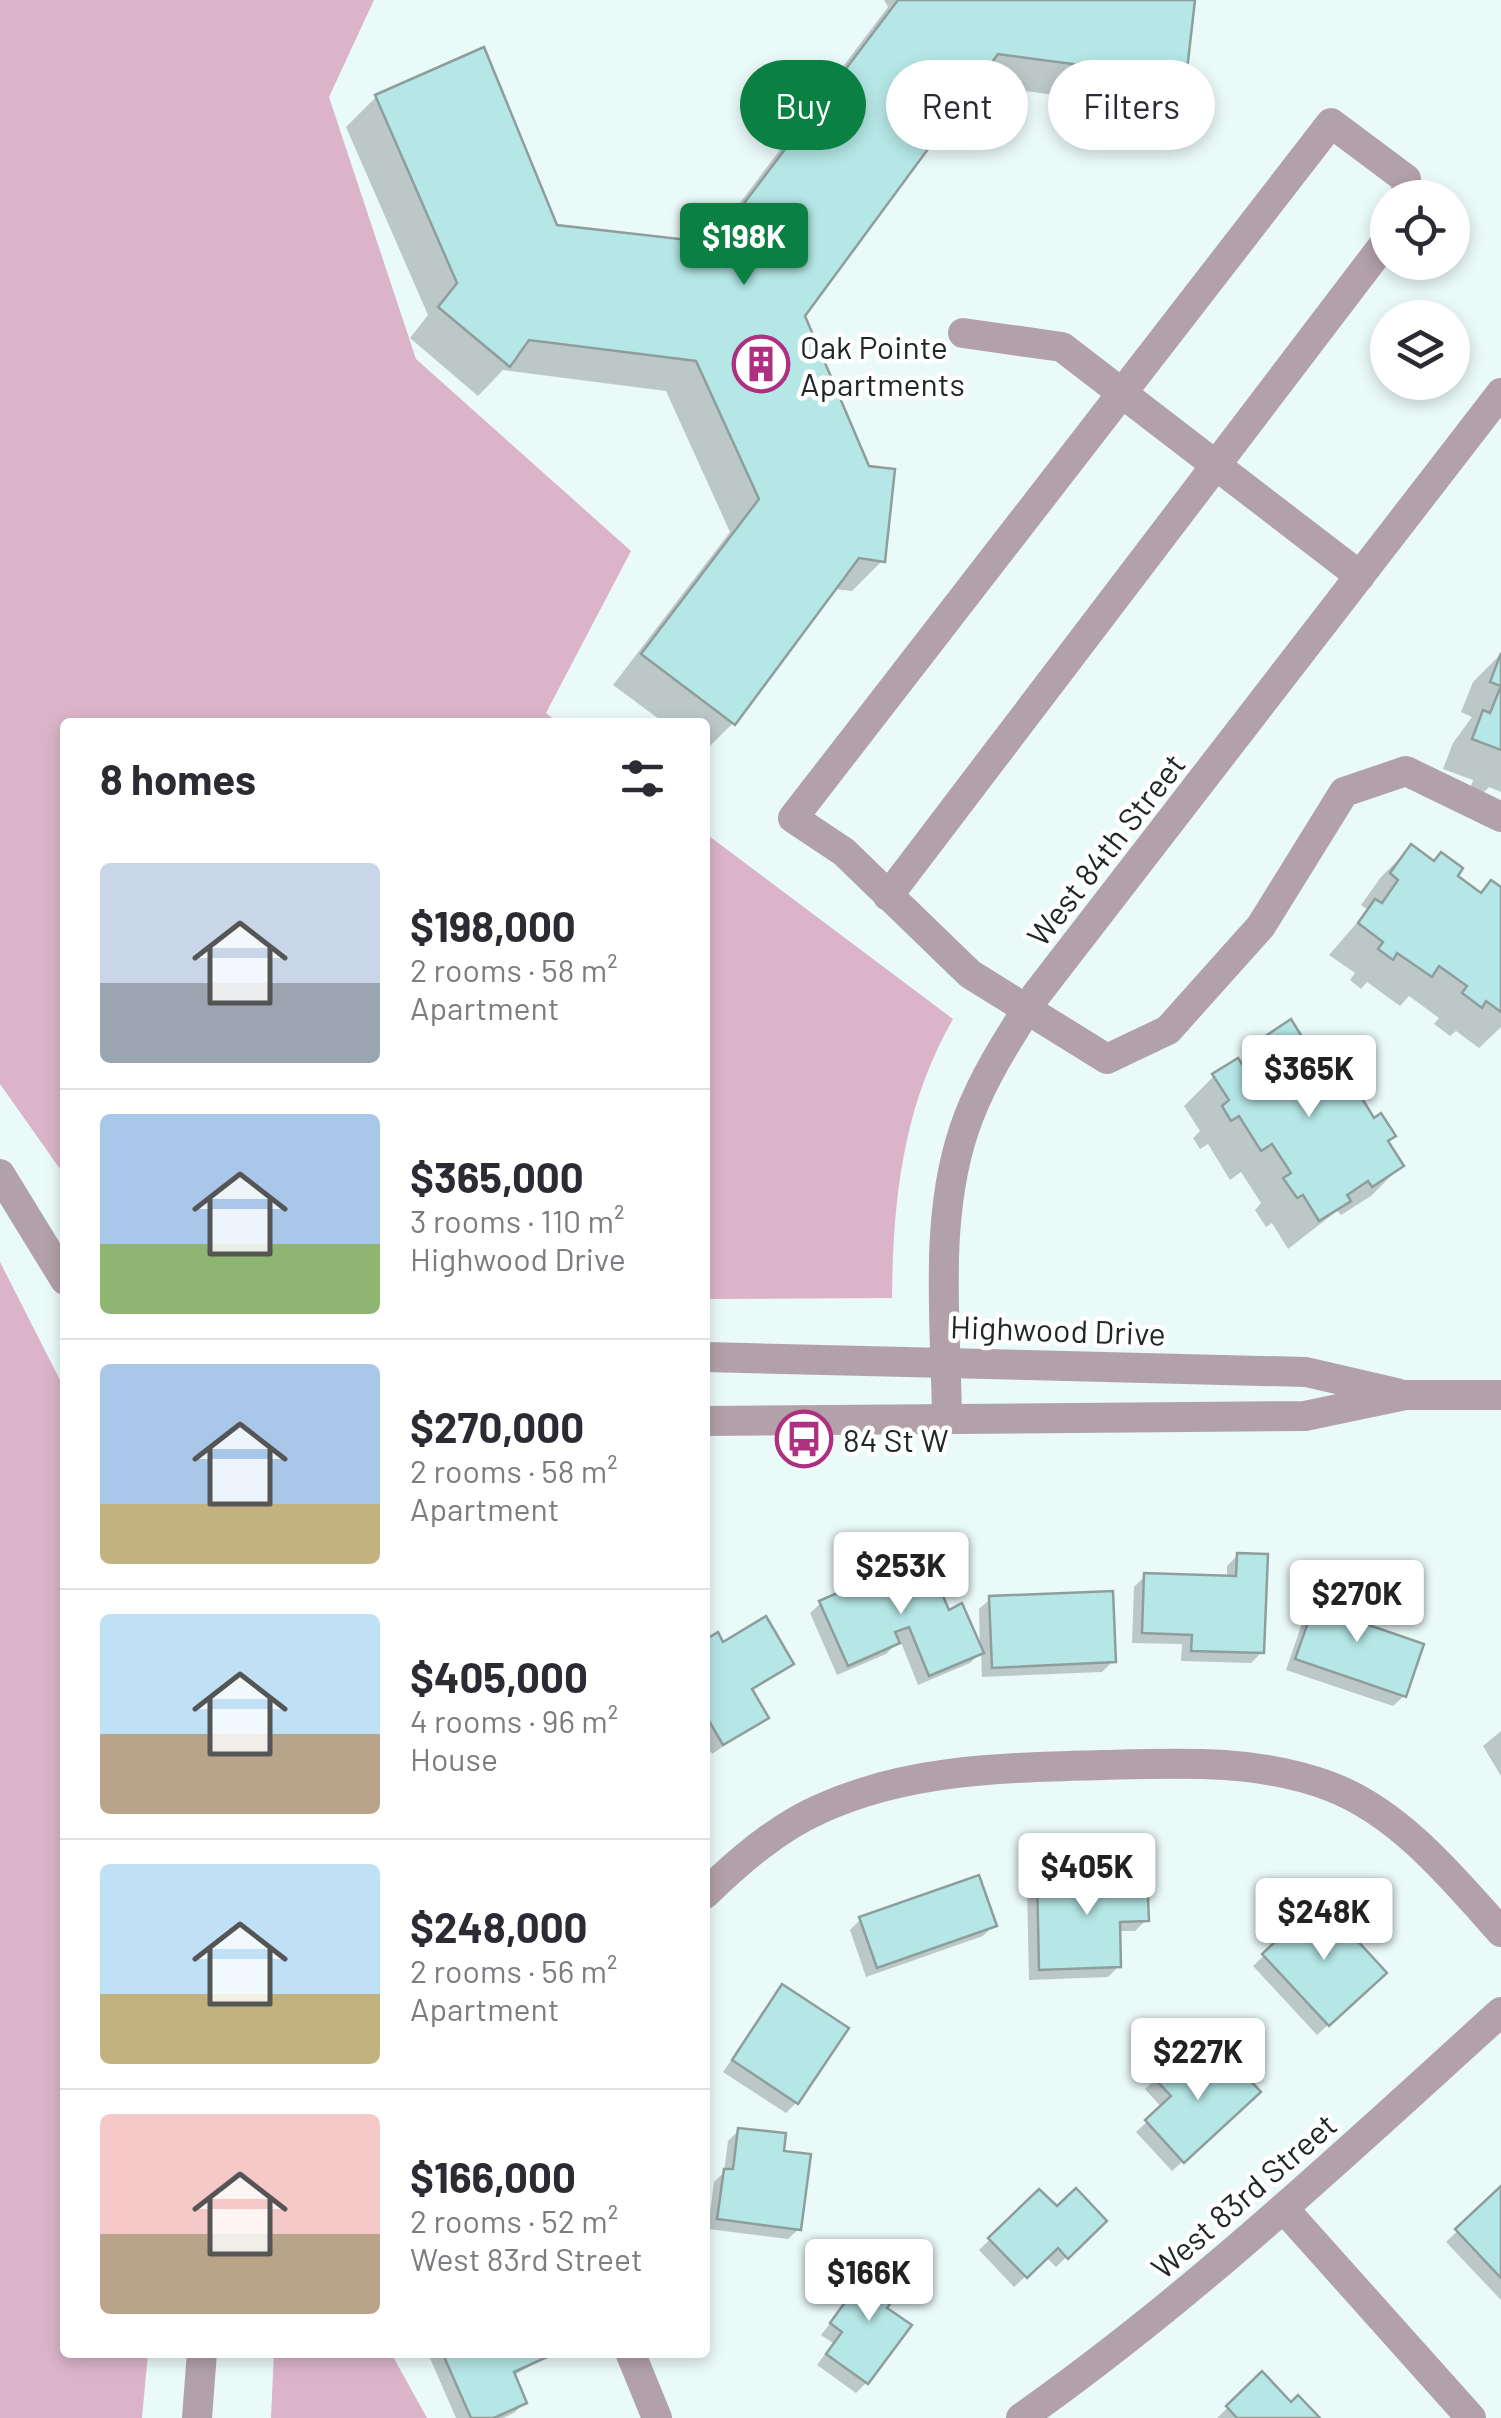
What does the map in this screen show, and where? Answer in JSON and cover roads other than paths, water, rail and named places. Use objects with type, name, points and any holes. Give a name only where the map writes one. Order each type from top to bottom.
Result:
[{"type":"street","points":[[1406,180],[1331,123],[793,818],[844,852],[970,974],[1107,1059],[1168,1030],[1260,926],[1344,792],[1406,770],[1501,817]]},
{"type":"street","points":[[888,896],[1370,263]]},
{"type":"street","points":[[963,333],[1062,347],[1360,576]]},
{"type":"street","name":"West 84th Street","points":[[947,1420],[945,1253],[951,1186],[968,1118],[996,1055],[1028,1008],[1501,393]]},
{"type":"street","points":[[0,1174],[60,1272]]},
{"type":"street","name":"Highwood Drive","points":[[710,1357],[1306,1372],[1405,1395]]},
{"type":"street","name":"Highwood Drive","points":[[710,1421],[1305,1416],[1405,1395],[1501,1395]]},
{"type":"street","points":[[710,1889],[747,1854],[819,1809],[901,1781],[985,1768],[1198,1762],[1266,1769],[1331,1786],[1390,1822],[1442,1866],[1501,1932]]},
{"type":"street","name":"West 83rd Street","points":[[1021,2418],[1104,2360],[1284,2209],[1501,2012]]},
{"type":"street","points":[[1284,2209],[1471,2418]]},
{"type":"street","points":[[197,2418],[202,2358]]},
{"type":"street","points":[[632,2358],[657,2418]]},
{"type":"place","name":"Oak Pointe Apartments","points":[[761,364]]},
{"type":"place","name":"84 St W","points":[[804,1439]]}]
